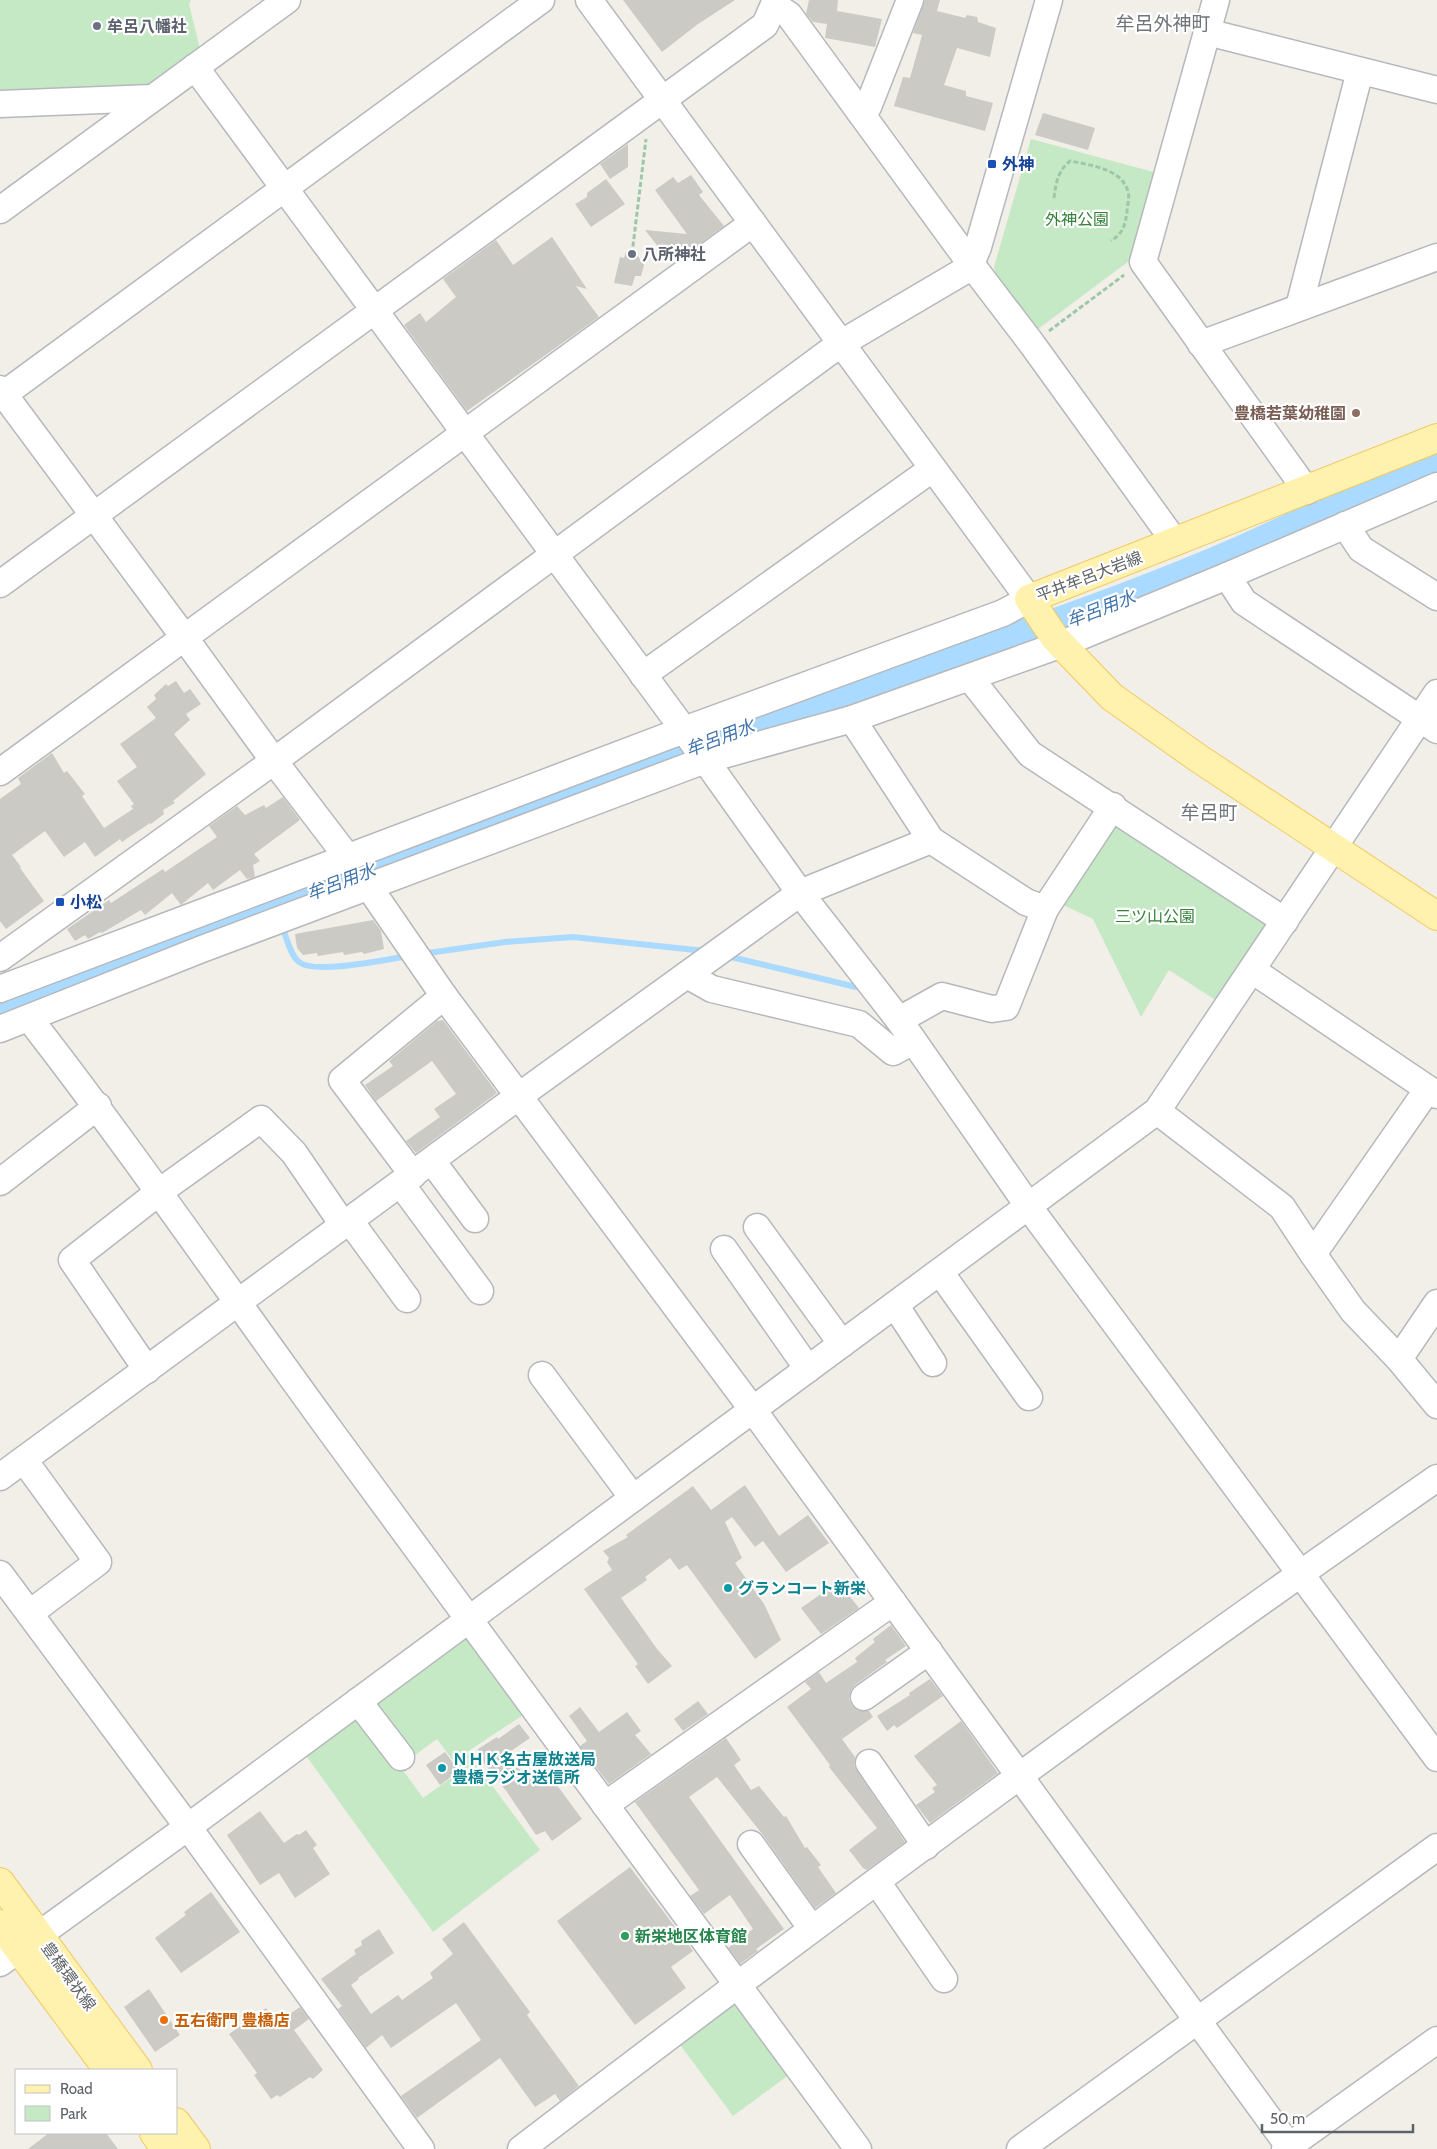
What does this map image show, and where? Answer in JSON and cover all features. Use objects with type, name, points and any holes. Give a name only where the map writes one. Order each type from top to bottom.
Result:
[{"type":"main road","name":"平井牟呂大岩線","points":[[1437,438],[1175,542],[1033,605],[1058,641],[1112,697],[1198,758],[1334,846],[1437,916]]},
{"type":"main road","name":"豊橋環状線","points":[[0,1882],[19,1948],[137,2069]]},
{"type":"main road","name":"豊橋環状線","points":[[0,1924],[107,2069]]},
{"type":"main road","points":[[178,2125],[196,2149]]},
{"type":"main road","points":[[155,2134],[166,2149]]},
{"type":"street","points":[[0,210],[286,0]]},
{"type":"street","points":[[348,858],[1,393],[285,189],[541,0]]},
{"type":"street","points":[[2,985],[369,887],[1003,613],[1033,605],[588,0]]},
{"type":"street","points":[[860,112],[868,107],[910,0]]},
{"type":"street","points":[[0,958],[274,761],[840,344],[964,271],[970,264],[978,247],[1049,0]]},
{"type":"street","points":[[1216,0],[1143,262],[1307,491]]},
{"type":"street","points":[[0,584],[765,25],[775,3],[789,15],[970,264],[1032,344],[1175,542]]},
{"type":"street","points":[[1207,32],[1437,90]]},
{"type":"street","points":[[195,66],[376,309],[800,893],[906,1030],[1029,1206],[1437,1758]]},
{"type":"street","points":[[1299,306],[1360,71]]},
{"type":"street","points":[[0,104],[152,98]]},
{"type":"street","points":[[0,772],[753,224]]},
{"type":"street","points":[[1201,344],[1299,306],[1437,257]]},
{"type":"street","points":[[643,675],[932,468]]},
{"type":"street","points":[[0,1029],[29,1018],[348,858],[694,745],[852,720],[970,678],[1058,641],[1227,576],[1437,486]]},
{"type":"street","points":[[1345,525],[1361,549],[1437,597]]},
{"type":"street","points":[[1227,576],[1244,602],[1428,725]]},
{"type":"street","points":[[970,678],[1030,754],[1285,921]]},
{"type":"street","points":[[19,1948],[188,1827],[1157,1112],[1166,1095],[1196,1055],[1334,846],[1428,725],[1437,693]]},
{"type":"street","points":[[852,720],[932,840],[1026,902],[1046,909]]},
{"type":"street","points":[[687,975],[712,989],[859,1024],[893,1052],[906,1030],[942,996],[992,1009],[1006,1007],[1046,909],[1112,806]]},
{"type":"street","points":[[0,1478],[519,1096],[800,893],[932,840]]},
{"type":"street","points":[[369,887],[444,996],[753,1410],[1198,2020],[1289,2148],[1437,2040]]},
{"type":"street","points":[[1252,970],[1432,1092],[1313,1254]]},
{"type":"street","points":[[444,996],[342,1080],[416,1173],[480,1291]]},
{"type":"street","points":[[29,1018],[98,1106],[238,1304],[468,1620],[858,2149]]},
{"type":"street","points":[[0,1182],[98,1106]]},
{"type":"street","points":[[1157,1112],[1282,1207],[1353,1311],[1399,1359],[1437,1405]]},
{"type":"street","points":[[147,1370],[72,1260],[159,1192],[260,1119],[294,1153],[347,1224],[407,1298]]},
{"type":"street","points":[[416,1173],[475,1219]]},
{"type":"street","points":[[757,1227],[842,1344]]},
{"type":"street","points":[[724,1249],[808,1370]]},
{"type":"street","points":[[940,1272],[1028,1397]]},
{"type":"street","points":[[1399,1359],[1437,1303]]},
{"type":"street","points":[[895,1305],[933,1362]]},
{"type":"street","points":[[542,1375],[634,1498]]},
{"type":"street","points":[[24,1460],[98,1562],[30,1612]]},
{"type":"street","points":[[521,2149],[736,1984],[1300,1573],[1437,1478]]},
{"type":"street","points":[[0,1574],[188,1827],[421,2149]]},
{"type":"street","points":[[605,1805],[893,1602]]},
{"type":"street","points":[[864,1697],[929,1651]]},
{"type":"street","points":[[358,1701],[401,1757]]},
{"type":"street","points":[[869,1763],[926,1846]]},
{"type":"street","points":[[750,1844],[812,1929]]},
{"type":"street","points":[[1020,2149],[1437,1847]]},
{"type":"street","points":[[877,1882],[944,1979]]},
{"type":"path","points":[[632,254],[646,137]]},
{"type":"path","points":[[1054,198],[1061,168],[1070,161],[1114,173],[1124,180],[1129,194],[1125,226],[1119,235],[1111,241]]},
{"type":"path","points":[[1032,344],[1143,262]]},
{"type":"green space","name":"牟呂八幡社","points":[[0,0],[191,0],[189,4],[200,49],[153,88],[0,94]]},
{"type":"green space","name":"外神公園","points":[[1031,139],[1157,173],[1133,258],[1034,332],[997,282],[994,267]]},
{"type":"green space","name":"三ツ山公園","points":[[1114,826],[1122,826],[1267,921],[1267,931],[1220,1003],[1169,970],[1141,1017],[1093,919],[1061,904]]},
{"type":"green space","points":[[469,1633],[526,1713],[467,1752],[540,1850],[433,1932],[302,1750]],"holes":[[[437,1739],[461,1771],[423,1798],[400,1766]]]},
{"type":"green space","points":[[735,2000],[790,2074],[733,2116],[678,2042]]},
{"type":"building","points":[[623,0],[735,0],[698,24],[662,52]]},
{"type":"building","points":[[809,0],[838,0],[837,11],[882,19],[875,47],[825,38],[827,24],[813,22],[806,14]]},
{"type":"building","points":[[925,0],[940,0],[937,11],[965,18],[967,15],[977,17],[978,22],[996,28],[990,57],[957,48],[944,85],[966,91],[966,96],[993,103],[985,131],[894,106],[903,77],[910,78],[922,35],[913,33]]},
{"type":"building","points":[[1043,113],[1095,128],[1088,150],[1035,135]]},
{"type":"building","points":[[628,144],[628,167],[610,179],[600,164]]},
{"type":"building","points":[[691,175],[703,192],[699,195],[724,226],[680,258],[678,256],[670,262],[645,230],[687,234],[655,190],[673,177],[678,183]]},
{"type":"building","points":[[606,179],[625,204],[591,227],[575,204],[587,197],[587,193]]},
{"type":"building","points":[[552,237],[587,289],[576,286],[599,317],[467,411],[404,325],[420,313],[426,322],[456,297],[443,279],[496,240],[513,265]]},
{"type":"building","points":[[626,252],[637,255],[644,265],[641,276],[635,276],[632,286],[614,283],[620,257],[624,258]]},
{"type":"building","points":[[176,681],[184,693],[190,689],[201,704],[186,714],[190,720],[174,734],[206,774],[173,801],[175,803],[163,810],[164,814],[151,824],[122,842],[120,839],[95,857],[85,842],[64,857],[45,831],[12,855],[44,901],[6,929],[0,921],[0,799],[21,784],[18,778],[52,753],[64,773],[67,771],[85,794],[82,796],[104,828],[133,809],[131,806],[134,804],[117,781],[137,767],[120,744],[156,718],[147,707],[156,699],[154,695],[166,684],[168,686]]},
{"type":"building","points":[[283,797],[300,820],[254,854],[260,861],[253,865],[255,877],[247,879],[240,870],[213,890],[208,883],[181,905],[172,893],[145,915],[141,910],[88,939],[85,935],[75,941],[67,929],[109,900],[111,903],[163,869],[165,872],[217,837],[209,826],[237,806],[245,815],[264,805],[266,808]]},
{"type":"building","points":[[373,920],[381,931],[384,949],[364,954],[362,952],[344,955],[343,952],[318,956],[317,953],[303,955],[297,948],[295,934]]},
{"type":"building","points":[[443,1020],[497,1093],[416,1153],[406,1141],[440,1117],[434,1109],[456,1094],[432,1061],[376,1101],[365,1085],[393,1066],[389,1061],[437,1021]]},
{"type":"building","points":[[745,1485],[779,1536],[808,1515],[829,1543],[786,1572],[763,1541],[755,1547],[732,1517],[725,1522],[742,1558],[735,1563],[764,1604],[781,1640],[755,1659],[687,1565],[679,1570],[670,1558],[645,1577],[647,1580],[621,1598],[657,1649],[672,1666],[648,1684],[635,1666],[638,1664],[584,1589],[612,1570],[607,1562],[609,1558],[603,1551],[628,1537],[626,1535],[693,1486],[711,1510]]},
{"type":"building","points":[[838,1582],[859,1608],[821,1634],[801,1608]]},
{"type":"building","points":[[891,1625],[906,1646],[885,1660],[887,1662],[851,1690],[849,1699],[852,1706],[858,1711],[869,1711],[873,1717],[842,1739],[855,1757],[854,1765],[857,1771],[905,1842],[867,1870],[863,1868],[849,1850],[877,1828],[829,1767],[830,1765],[787,1707],[811,1689],[805,1682],[819,1672],[826,1683],[857,1662],[855,1658],[875,1642],[873,1639]]},
{"type":"building","points":[[930,1679],[943,1696],[897,1728],[894,1725],[887,1731],[877,1716],[910,1695],[909,1693]]},
{"type":"building","points":[[698,1701],[708,1714],[683,1731],[674,1719]]},
{"type":"building","points":[[580,1707],[599,1732],[627,1712],[641,1731],[635,1735],[651,1754],[609,1784],[580,1746],[587,1741],[569,1716]]},
{"type":"building","points":[[961,1721],[998,1773],[930,1823],[916,1805],[935,1792],[932,1788],[937,1785],[914,1756]]},
{"type":"building","points":[[519,1724],[530,1738],[508,1753],[509,1755],[528,1781],[545,1769],[582,1819],[552,1841],[545,1831],[536,1835],[507,1792],[479,1757],[478,1749],[497,1737],[498,1739]]},
{"type":"building","points":[[726,1738],[741,1760],[734,1765],[751,1790],[759,1786],[784,1817],[786,1816],[805,1848],[807,1847],[821,1865],[818,1867],[836,1893],[815,1908],[763,1835],[717,1777],[689,1797],[784,1929],[756,1949],[758,1951],[740,1964],[728,1948],[753,1929],[730,1895],[704,1914],[690,1896],[699,1890],[635,1802]]},
{"type":"building","name":"ＮＨＫ名古屋放送局 豊橋ラジオ送信所","points":[[445,1752],[459,1771],[440,1785],[426,1765]]},
{"type":"building","points":[[260,1811],[284,1843],[306,1830],[317,1845],[313,1848],[330,1874],[295,1898],[279,1873],[260,1885],[227,1835]]},
{"type":"building","name":"新栄地区体育館","points":[[630,1867],[693,1951],[671,1967],[686,1988],[635,2025],[557,1921]]},
{"type":"building","points":[[211,1892],[240,1932],[181,1973],[155,1938],[186,1915],[184,1912]]},
{"type":"building","points":[[464,1922],[530,2012],[527,2015],[579,2086],[560,2101],[555,2094],[535,2107],[500,2058],[417,2118],[401,2096],[481,2040],[456,2003],[391,2048],[382,2035],[366,2048],[338,2009],[342,2006],[321,1979],[356,1954],[354,1950],[362,1945],[361,1941],[379,1929],[394,1953],[351,1985],[371,2014],[398,1995],[402,2000],[433,1978],[430,1973],[453,1954],[442,1939]]},
{"type":"building","points":[[149,1989],[180,2035],[155,2052],[124,2007]]},
{"type":"building","points":[[300,2007],[309,2019],[294,2030],[323,2070],[313,2079],[310,2077],[280,2097],[277,2095],[271,2099],[254,2075],[257,2073],[229,2034],[266,2008],[277,2023]]},
{"type":"building","points":[[48,2134],[107,2134],[118,2149],[28,2149]]},
{"type":"waterway","name":"牟呂用水","points":[[0,1012],[886,674],[918,675],[1121,602],[1241,554],[1387,486],[1437,465]]},
{"type":"waterway","points":[[282,927],[293,955],[299,962],[307,966],[335,967],[409,956]]},
{"type":"waterway","points":[[428,953],[505,942],[573,937],[705,951]]},
{"type":"waterway","points":[[727,956],[856,987]]},
{"type":"place","name":"牟呂八幡社","points":[[97,26]]},
{"type":"place","name":"外神","points":[[992,164]]},
{"type":"place","name":"八所神社","points":[[632,254]]},
{"type":"place","name":"豊橋若葉幼稚園","points":[[1356,413]]},
{"type":"place","name":"小松","points":[[60,902]]},
{"type":"place","name":"グランコート新栄","points":[[728,1588]]},
{"type":"place","name":"ＮＨＫ名古屋放送局 豊橋ラジオ送信所","points":[[442,1768]]},
{"type":"place","name":"新栄地区体育館","points":[[625,1936]]},
{"type":"place","name":"五右衛門 豊橋店","points":[[164,2020]]},
{"type":"district","name":"牟呂外神町","points":[[1163,23]]},
{"type":"district","name":"牟呂町","points":[[1209,812]]}]
